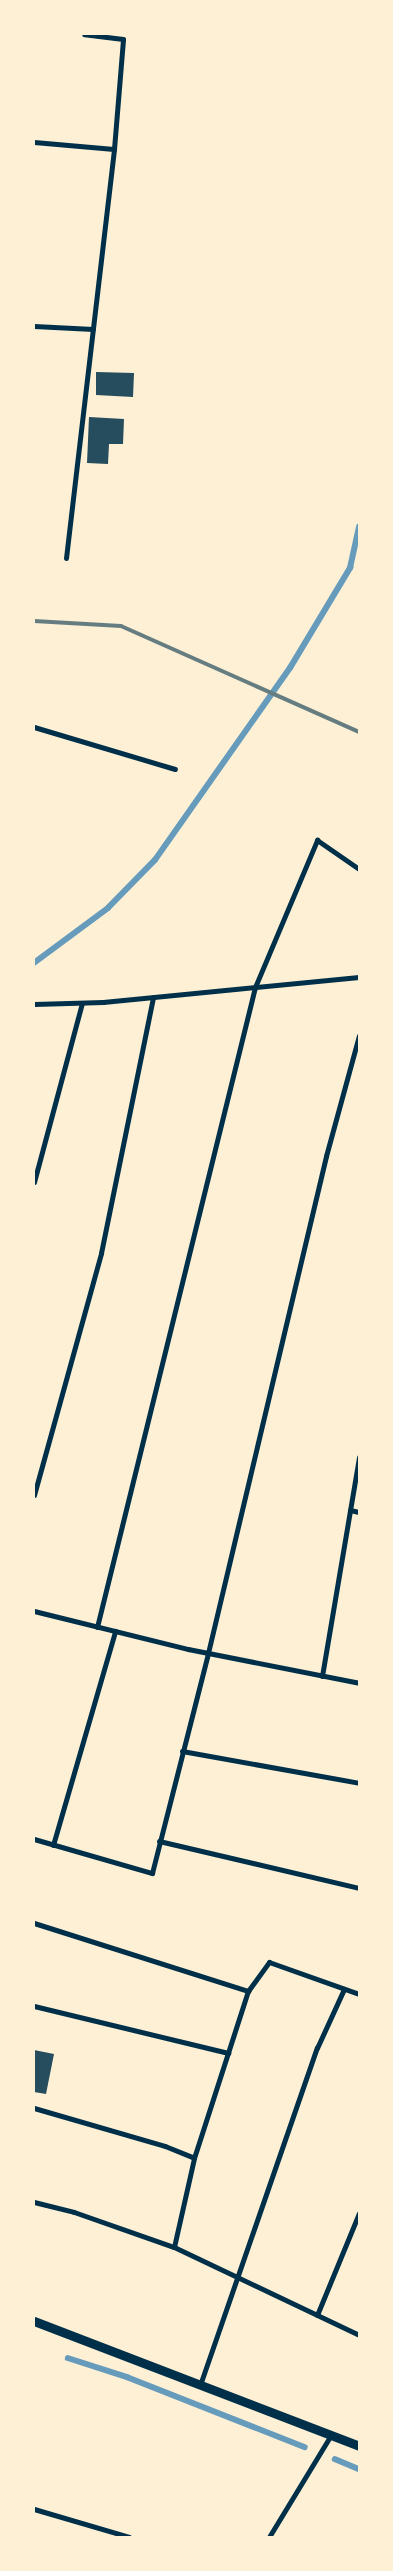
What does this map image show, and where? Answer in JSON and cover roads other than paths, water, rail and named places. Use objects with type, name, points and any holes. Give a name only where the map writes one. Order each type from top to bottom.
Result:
[{"type":"street","points":[[66,558],[114,149],[122,36],[84,34]]},
{"type":"street","points":[[34,142],[114,149]]},
{"type":"street","points":[[34,326],[93,329]]},
{"type":"street","points":[[34,726],[175,769]]},
{"type":"street","points":[[97,1627],[255,987],[317,840],[359,869]]},
{"type":"street","points":[[34,1004],[82,1003],[153,997],[359,976]]},
{"type":"street","points":[[34,1495],[101,1253],[153,997]]},
{"type":"street","points":[[34,1182],[82,1003]]},
{"type":"street","points":[[34,1839],[152,1872],[208,1653],[326,1156],[359,1035]]},
{"type":"street","points":[[322,1676],[359,1457]]},
{"type":"street","points":[[350,1510],[359,1512]]},
{"type":"street","points":[[34,1611],[208,1653],[359,1684]]},
{"type":"street","points":[[53,1845],[115,1631]]},
{"type":"street","points":[[182,1751],[359,1783]]},
{"type":"street","points":[[159,1841],[359,1888]]},
{"type":"street","points":[[34,1922],[248,1991]]},
{"type":"street","points":[[174,2247],[194,2158],[248,1991],[268,1962],[359,1994]]},
{"type":"street","points":[[200,2386],[240,2278],[272,2174],[317,2048],[344,1989]]},
{"type":"street","points":[[34,2006],[228,2053]]},
{"type":"street","points":[[34,2108],[165,2146],[194,2158]]},
{"type":"street","points":[[34,2202],[74,2212],[174,2247],[359,2335]]},
{"type":"street","points":[[317,2315],[359,2213]]},
{"type":"street","points":[[34,2321],[359,2446]]},
{"type":"street","points":[[269,2537],[330,2435]]},
{"type":"street","points":[[34,2509],[129,2537]]},
{"type":"waterway","points":[[34,963],[108,908],[155,860],[290,668],[350,568],[359,527]]},
{"type":"waterway","points":[[68,2358],[127,2377],[305,2447]]},
{"type":"waterway","points":[[335,2459],[359,2469]]},
{"type":"railway","points":[[34,621],[121,626],[359,732]]}]
